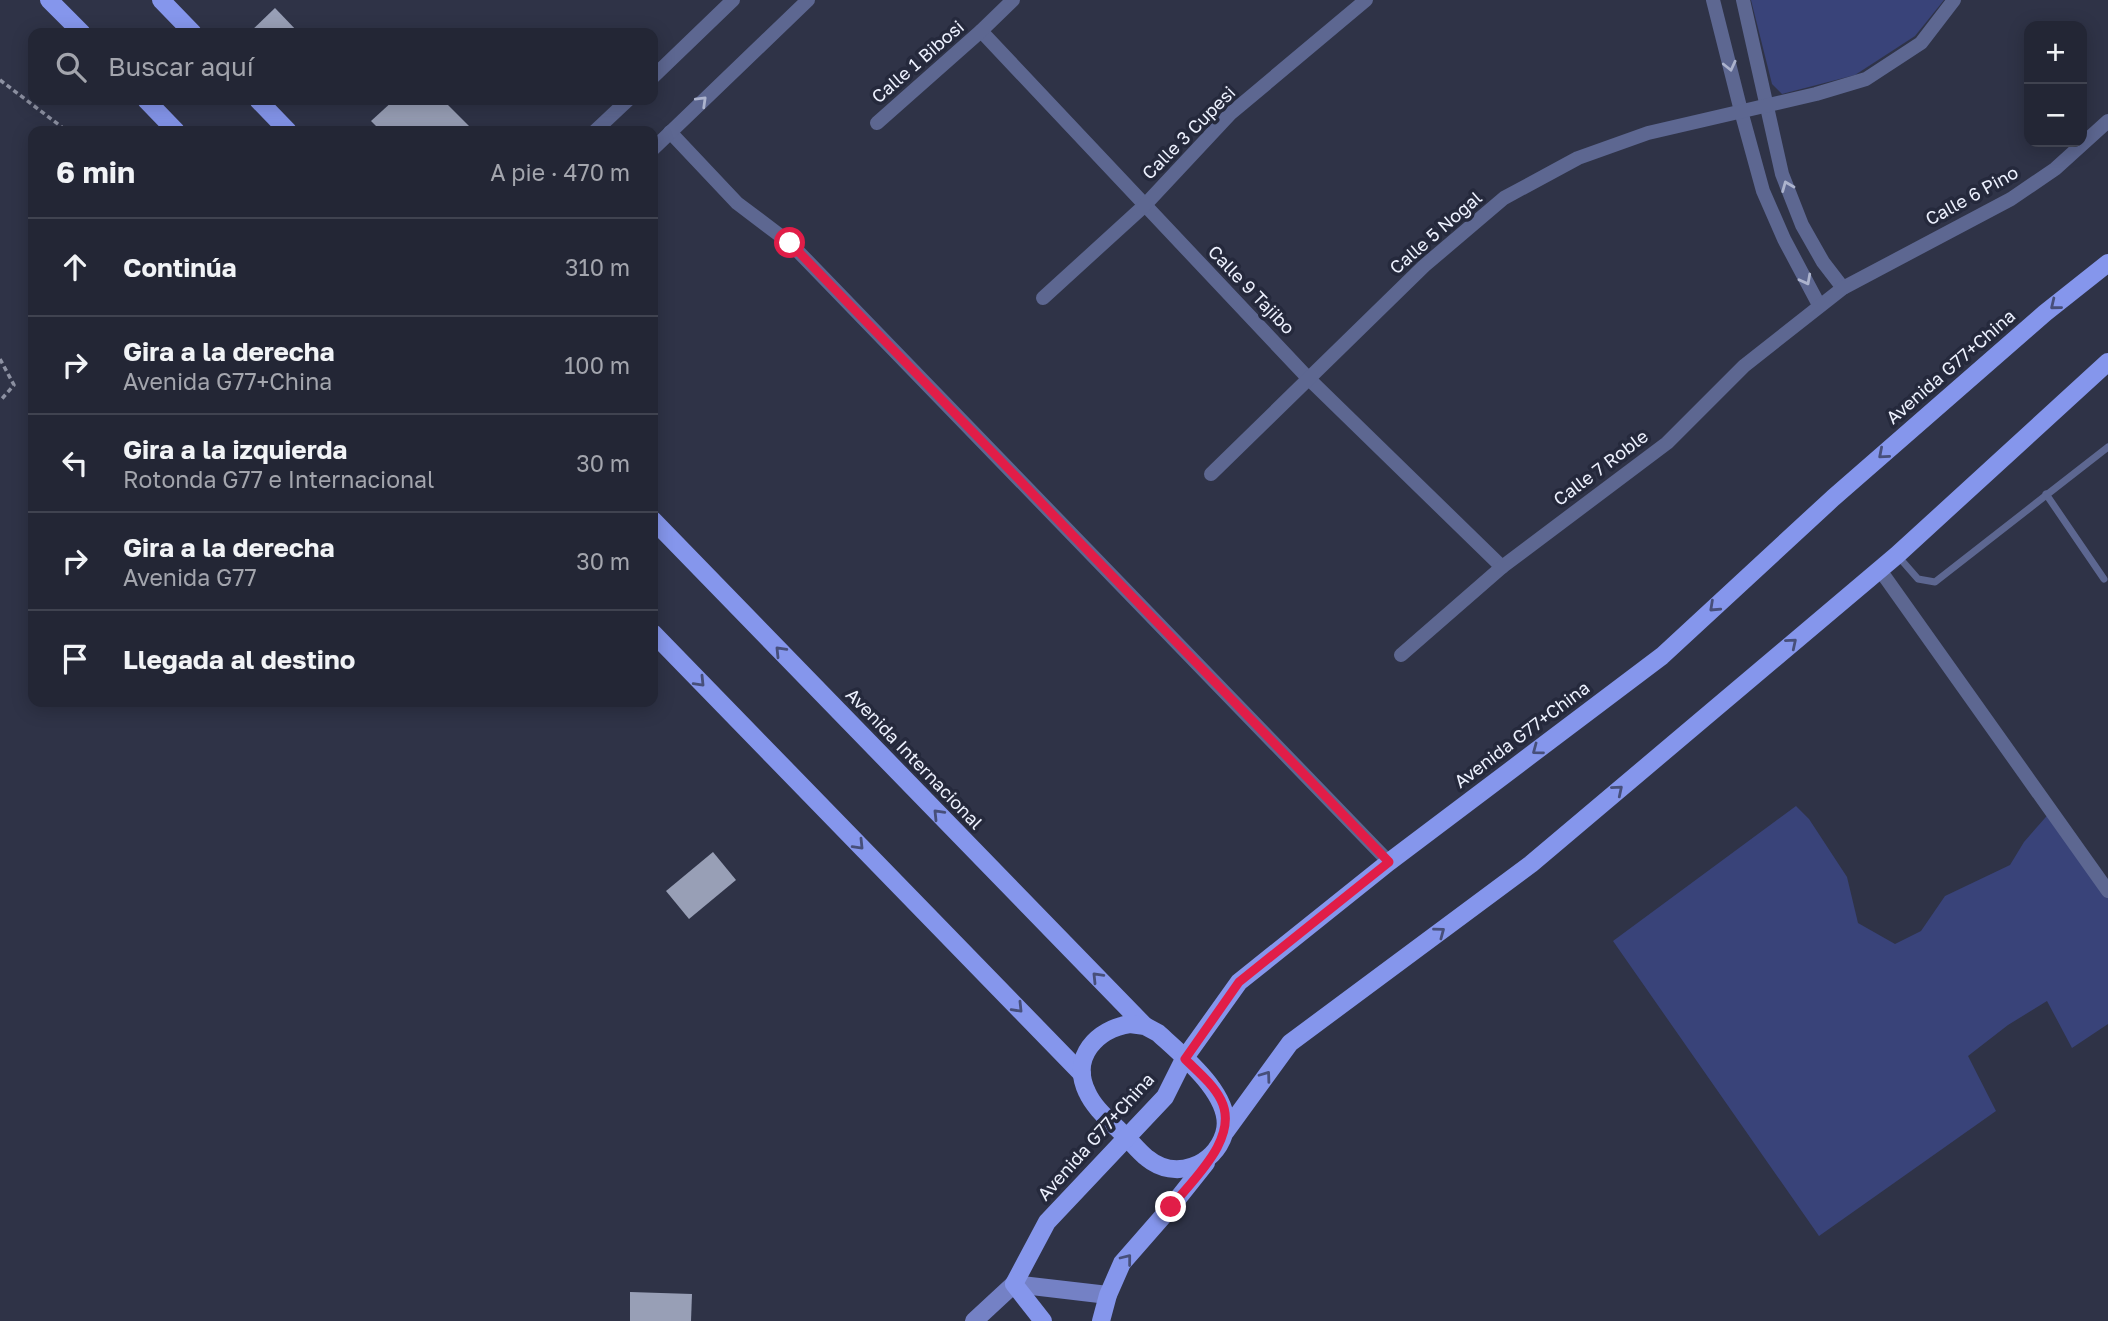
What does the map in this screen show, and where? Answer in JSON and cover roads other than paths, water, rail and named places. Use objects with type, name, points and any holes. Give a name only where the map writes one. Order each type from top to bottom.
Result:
[{"type":"main road","points":[[50,0],[77,28]]},
{"type":"main road","points":[[161,0],[188,28]]},
{"type":"main road","points":[[151,105],[171,126]]},
{"type":"main road","points":[[263,105],[283,126]]},
{"type":"main road","name":"Avenida G77+China","points":[[1014,1284],[1047,1223],[1166,1097],[1185,1059],[1239,982],[1389,862],[1662,656],[1832,498],[2045,313],[2108,263]]},
{"type":"main road","points":[[1101,1321],[1108,1295],[1122,1264],[1220,1146],[1226,1130],[1290,1043],[1531,864],[1880,570],[2108,362]]},
{"type":"main road","name":"Avenida Internacional","points":[[658,525],[1145,1026]]},
{"type":"main road","points":[[658,638],[1082,1074]]},
{"type":"main road","points":[[1209,1158],[1195,1167],[1179,1170],[1163,1167],[1149,1160],[1094,1104],[1086,1090],[1082,1074],[1084,1058],[1091,1044],[1103,1032],[1116,1026],[1145,1026],[1158,1032],[1221,1099],[1226,1114],[1226,1130]]},
{"type":"main road","points":[[1014,1284],[1043,1321]]},
{"type":"street","points":[[658,72],[733,0]]},
{"type":"street","points":[[658,144],[808,0]]},
{"type":"street","name":"Calle 1 Bibosi","points":[[877,122],[1013,0]]},
{"type":"street","name":"Calle 3 Cupesi","points":[[1043,298],[1144,206],[1230,114],[1366,0]]},
{"type":"street","points":[[1713,0],[1763,191],[1784,239],[1819,304]]},
{"type":"street","points":[[1743,0],[1782,174],[1802,225],[1843,288]]},
{"type":"street","name":"Calle 5 Nogal","points":[[1211,474],[1424,266],[1504,198],[1578,158],[1648,133],[1768,106],[1867,79],[1921,43],[1954,0]]},
{"type":"street","name":"Calle 9 Tajibo","points":[[981,31],[1308,377],[1502,567]]},
{"type":"street","points":[[600,126],[623,105]]},
{"type":"street","name":"Calle 6 Pino","points":[[1819,304],[1843,288],[2011,199],[2055,169],[2108,121]]},
{"type":"street","points":[[670,132],[737,202],[790,243],[1389,862]]},
{"type":"street","name":"Calle 7 Roble","points":[[1401,655],[1502,567],[1667,443],[1744,366],[1819,304]]},
{"type":"street","points":[[1880,570],[2108,891]]},
{"type":"street","points":[[974,1321],[1014,1284],[1108,1295]]},
{"type":"lane","points":[[1897,555],[1918,579],[1935,582],[2108,447]]},
{"type":"lane","points":[[2046,495],[2104,579]]}]
